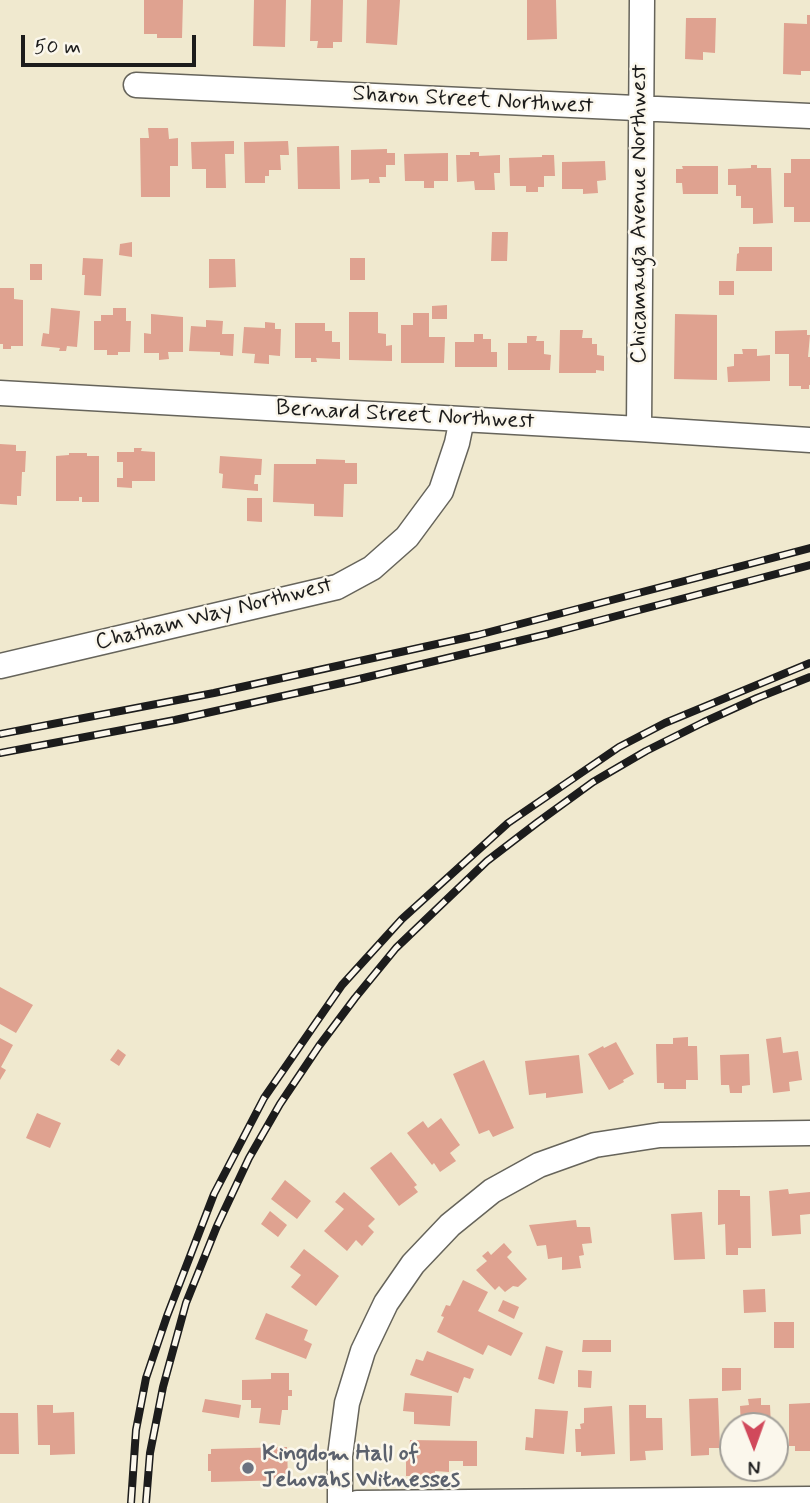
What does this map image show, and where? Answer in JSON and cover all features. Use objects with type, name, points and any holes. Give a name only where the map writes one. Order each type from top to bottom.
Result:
[{"type":"street","name":"Chicamauga Avenue Northwest","points":[[639,429],[642,0]]},
{"type":"street","name":"Sharon Street Northwest","points":[[136,85],[810,116]]},
{"type":"street","name":"Bernard Street Northwest","points":[[0,393],[810,440]]},
{"type":"street","name":"Chatham Way Northwest","points":[[0,666],[337,587],[372,568],[407,537],[441,491],[457,443],[461,419]]},
{"type":"street","points":[[340,1503],[340,1456],[347,1403],[363,1351],[386,1303],[413,1264],[450,1224],[492,1191],[539,1165],[595,1145],[660,1135],[810,1133]]},
{"type":"street","points":[[357,1503],[810,1499]]},
{"type":"building","points":[[144,0],[183,0],[182,38],[157,38],[157,34],[144,34]]},
{"type":"building","points":[[254,0],[286,0],[285,47],[253,46]]},
{"type":"building","points":[[311,0],[343,0],[342,42],[333,42],[333,48],[317,48],[318,41],[310,41]]},
{"type":"building","points":[[367,0],[400,0],[397,45],[366,43]]},
{"type":"building","points":[[527,0],[556,0],[557,39],[527,40]]},
{"type":"building","points":[[807,15],[810,15],[810,71],[801,71],[801,75],[783,74],[784,23],[807,24]]},
{"type":"building","points":[[686,18],[716,18],[715,53],[703,52],[703,60],[685,59]]},
{"type":"building","points":[[148,128],[168,128],[169,139],[178,138],[178,166],[170,166],[170,197],[141,197],[140,138],[149,138]]},
{"type":"building","points":[[234,141],[234,154],[225,154],[226,188],[206,188],[206,169],[192,169],[191,142]]},
{"type":"building","points":[[288,141],[289,155],[280,155],[281,170],[269,170],[265,183],[245,183],[244,142]]},
{"type":"building","points":[[339,146],[340,189],[298,189],[297,147]]},
{"type":"building","points":[[387,149],[387,153],[395,153],[395,165],[386,165],[386,177],[379,177],[380,183],[369,183],[369,179],[351,180],[351,150]]},
{"type":"building","points":[[470,152],[479,152],[479,156],[500,155],[500,173],[494,173],[495,190],[475,190],[474,181],[457,182],[456,155],[470,155]]},
{"type":"building","points":[[448,153],[448,181],[434,181],[434,188],[424,188],[424,181],[405,181],[404,154]]},
{"type":"building","points":[[554,155],[555,176],[544,176],[544,187],[538,187],[538,192],[526,192],[526,186],[510,186],[509,158]]},
{"type":"building","points":[[791,159],[810,159],[810,222],[794,222],[794,207],[784,207],[784,173],[791,173]]},
{"type":"building","points":[[605,161],[606,180],[597,181],[598,193],[583,194],[583,189],[562,189],[562,162]]},
{"type":"building","points":[[751,165],[771,168],[773,223],[753,224],[753,208],[741,208],[741,196],[736,196],[736,185],[728,185],[728,169],[751,168]]},
{"type":"building","points":[[682,166],[718,166],[718,194],[683,194],[682,183],[676,183],[676,169],[683,169]]},
{"type":"building","points":[[492,232],[508,232],[507,261],[491,261]]},
{"type":"building","points":[[132,242],[132,257],[119,255],[120,244]]},
{"type":"building","points":[[739,247],[772,247],[772,271],[736,271]]},
{"type":"building","points":[[83,258],[103,259],[101,296],[84,295]]},
{"type":"building","points":[[350,258],[365,258],[365,280],[350,280]]},
{"type":"building","points":[[209,259],[235,259],[236,287],[209,288]]},
{"type":"building","points":[[30,264],[42,264],[42,280],[30,280]]},
{"type":"building","points":[[719,281],[734,281],[734,295],[719,295]]},
{"type":"building","points":[[0,288],[14,288],[14,299],[23,300],[23,346],[3,349],[3,344],[0,344]]},
{"type":"building","points":[[447,305],[447,319],[432,319],[432,306]]},
{"type":"building","points":[[51,308],[80,311],[77,347],[67,346],[66,351],[59,351],[60,348],[41,346],[43,333],[49,334]]},
{"type":"building","points":[[113,308],[126,308],[126,321],[131,321],[130,352],[107,355],[107,350],[94,350],[94,321],[101,321],[101,315],[113,315]]},
{"type":"building","points":[[349,312],[378,312],[378,333],[386,334],[386,346],[392,345],[392,361],[349,360]]},
{"type":"building","points":[[413,313],[429,313],[429,337],[445,337],[444,363],[401,363],[401,325],[413,325]]},
{"type":"building","points":[[151,314],[183,317],[183,352],[168,352],[169,359],[159,360],[159,353],[144,353],[144,333],[151,334]]},
{"type":"building","points":[[675,314],[717,315],[717,380],[674,379]]},
{"type":"building","points":[[206,320],[223,321],[222,334],[234,334],[233,356],[220,355],[220,352],[189,351],[191,326],[206,327]]},
{"type":"building","points":[[265,322],[275,323],[275,329],[281,329],[280,356],[269,355],[269,364],[254,363],[255,354],[242,353],[244,327],[265,328]]},
{"type":"building","points":[[295,323],[325,323],[325,331],[332,331],[332,342],[340,342],[340,359],[316,358],[317,362],[311,362],[311,358],[295,358]]},
{"type":"building","points":[[560,330],[583,330],[582,338],[592,338],[592,344],[597,344],[597,355],[604,356],[604,371],[559,373]]},
{"type":"building","points":[[807,330],[807,335],[810,335],[810,385],[809,389],[801,389],[801,386],[789,386],[789,354],[775,354],[775,331]]},
{"type":"building","points":[[474,334],[483,334],[483,339],[491,339],[491,352],[497,352],[497,367],[455,367],[455,342],[474,342]]},
{"type":"building","points":[[527,336],[537,336],[536,341],[544,341],[544,354],[551,355],[550,370],[508,370],[508,343],[527,343]]},
{"type":"building","points":[[742,349],[757,349],[757,356],[770,355],[770,381],[728,382],[727,367],[734,366],[734,354],[743,354]]},
{"type":"building","points":[[0,444],[16,445],[16,451],[26,451],[21,496],[17,496],[17,505],[0,504]]},
{"type":"building","points":[[134,448],[155,452],[155,481],[132,481],[132,488],[117,487],[117,478],[123,478],[123,462],[117,462],[117,452],[134,452]]},
{"type":"building","points":[[69,453],[99,456],[99,502],[82,502],[82,497],[79,497],[79,501],[56,501],[56,456]]},
{"type":"building","points":[[220,456],[262,459],[261,475],[255,475],[254,484],[258,484],[258,491],[222,488]]},
{"type":"building","points":[[316,459],[357,463],[357,484],[344,484],[343,517],[314,516],[314,504],[273,502],[274,464],[316,464]]},
{"type":"building","points":[[247,498],[262,498],[262,522],[247,521]]},
{"type":"building","points":[[0,987],[33,1005],[16,1033],[0,1024]]},
{"type":"building","points":[[688,1037],[688,1046],[697,1046],[698,1080],[686,1080],[686,1089],[664,1089],[664,1083],[657,1083],[656,1044],[673,1044],[673,1038]]},
{"type":"building","points":[[781,1037],[783,1053],[798,1051],[802,1080],[789,1082],[790,1091],[773,1093],[766,1039]]},
{"type":"building","points":[[0,1038],[13,1045],[1,1067],[6,1070],[0,1080]]},
{"type":"building","points":[[616,1042],[634,1074],[609,1090],[588,1054]]},
{"type":"building","points":[[118,1049],[126,1055],[119,1066],[110,1060]]},
{"type":"building","points":[[749,1054],[750,1085],[742,1086],[742,1093],[730,1093],[729,1085],[721,1085],[720,1055]]},
{"type":"building","points":[[579,1055],[583,1093],[546,1098],[546,1093],[529,1095],[525,1061]]},
{"type":"building","points":[[484,1060],[514,1128],[493,1137],[489,1130],[479,1134],[453,1074]]},
{"type":"building","points":[[37,1113],[61,1123],[50,1148],[26,1138]]},
{"type":"building","points":[[441,1118],[460,1145],[450,1153],[456,1161],[440,1172],[407,1133],[423,1121],[428,1128]]},
{"type":"building","points":[[391,1152],[417,1185],[414,1187],[418,1192],[399,1206],[370,1168]]},
{"type":"building","points":[[285,1180],[311,1201],[297,1219],[271,1199]]},
{"type":"building","points":[[788,1189],[789,1194],[810,1192],[810,1214],[800,1215],[801,1234],[772,1236],[769,1191]]},
{"type":"building","points":[[718,1190],[740,1190],[740,1196],[750,1196],[751,1248],[738,1248],[738,1255],[726,1255],[725,1224],[718,1225]]},
{"type":"building","points":[[344,1192],[375,1219],[368,1226],[374,1232],[362,1246],[356,1240],[347,1251],[324,1231],[344,1209],[335,1202]]},
{"type":"building","points":[[270,1211],[287,1225],[278,1237],[261,1224]]},
{"type":"building","points":[[702,1212],[705,1259],[674,1260],[671,1214]]},
{"type":"building","points":[[576,1220],[577,1227],[590,1227],[592,1243],[582,1244],[584,1255],[579,1256],[581,1268],[562,1270],[562,1257],[548,1259],[546,1245],[537,1246],[529,1225]]},
{"type":"building","points":[[504,1243],[512,1252],[507,1257],[527,1279],[518,1287],[513,1286],[505,1292],[499,1286],[495,1290],[476,1270],[487,1261],[482,1256],[488,1251],[491,1255]]},
{"type":"building","points":[[304,1249],[339,1276],[316,1306],[291,1287],[301,1275],[290,1267]]},
{"type":"building","points":[[463,1280],[488,1292],[478,1311],[523,1333],[511,1356],[488,1345],[483,1355],[437,1332],[446,1305],[450,1306]]},
{"type":"building","points":[[765,1289],[766,1312],[744,1313],[743,1290]]},
{"type":"building","points":[[503,1300],[519,1307],[514,1319],[498,1311]]},
{"type":"building","points":[[266,1313],[308,1330],[304,1340],[312,1344],[306,1359],[255,1339]]},
{"type":"building","points":[[774,1322],[794,1322],[794,1348],[774,1348]]},
{"type":"building","points":[[583,1340],[611,1340],[611,1352],[582,1352]]},
{"type":"building","points":[[546,1346],[563,1351],[554,1384],[538,1379]]},
{"type":"building","points":[[427,1351],[474,1369],[470,1379],[464,1377],[458,1393],[410,1375],[416,1359],[423,1361]]},
{"type":"building","points":[[722,1368],[741,1368],[741,1390],[722,1391]]},
{"type":"building","points":[[578,1370],[592,1371],[591,1388],[578,1387]]},
{"type":"building","points":[[271,1373],[289,1373],[289,1390],[292,1390],[292,1396],[288,1396],[288,1410],[282,1410],[280,1425],[259,1423],[261,1408],[251,1408],[251,1400],[242,1400],[242,1380],[271,1379]]},
{"type":"building","points":[[405,1393],[452,1396],[450,1426],[414,1424],[414,1412],[403,1411]]},
{"type":"building","points":[[718,1398],[719,1448],[709,1448],[709,1455],[691,1456],[689,1399]]},
{"type":"building","points":[[761,1398],[761,1405],[770,1405],[770,1412],[740,1412],[740,1406],[749,1405],[748,1399]]},
{"type":"building","points":[[205,1399],[241,1405],[239,1418],[202,1412]]},
{"type":"building","points":[[810,1403],[810,1451],[795,1451],[795,1446],[789,1446],[789,1404]]},
{"type":"building","points":[[37,1405],[53,1405],[53,1413],[74,1412],[75,1454],[50,1455],[50,1445],[38,1445]]},
{"type":"building","points":[[629,1405],[646,1405],[646,1418],[662,1418],[663,1450],[645,1451],[646,1460],[630,1461]]},
{"type":"building","points":[[612,1406],[615,1454],[581,1456],[581,1452],[576,1452],[575,1429],[581,1429],[580,1424],[584,1423],[584,1408]]},
{"type":"building","points":[[535,1409],[568,1411],[564,1454],[525,1450],[526,1437],[533,1438]]},
{"type":"building","points":[[0,1413],[18,1413],[19,1454],[0,1454]]},
{"type":"building","points":[[410,1440],[477,1441],[477,1466],[463,1466],[463,1461],[449,1461],[449,1472],[435,1471],[435,1476],[406,1476],[403,1450],[409,1450]]},
{"type":"building","name":"Kingdom Hall of Jehovahs Witnesses","points":[[287,1447],[288,1480],[211,1482],[208,1454],[211,1454],[211,1449]]},
{"type":"railway","points":[[0,734],[214,693],[478,635],[810,548]]},
{"type":"railway","points":[[0,753],[175,720],[355,680],[548,634],[810,565]]},
{"type":"railway","points":[[131,1503],[136,1430],[146,1378],[214,1194],[264,1098],[342,985],[402,919],[508,823],[619,747],[665,723],[810,663]]},
{"type":"railway","points":[[146,1503],[150,1453],[163,1387],[186,1303],[217,1226],[249,1158],[280,1104],[355,998],[396,948],[487,861],[593,782],[704,722],[810,677]]},
{"type":"place","name":"Kingdom Hall of Jehovahs Witnesses","points":[[248,1468]]}]
